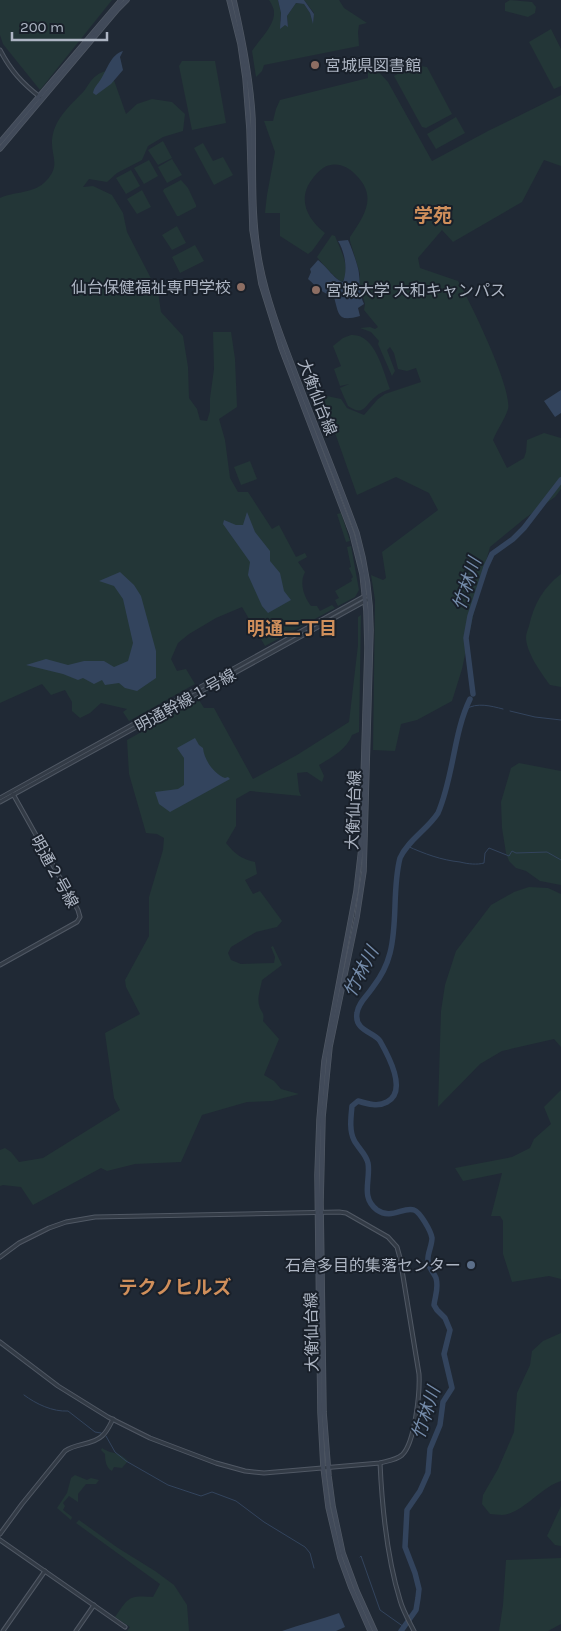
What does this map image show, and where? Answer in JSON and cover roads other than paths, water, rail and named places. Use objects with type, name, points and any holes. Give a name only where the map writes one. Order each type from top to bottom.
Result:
[{"type":"main road","points":[[0,149],[121,0]]},
{"type":"main road","points":[[0,142],[128,0]]},
{"type":"main road","name":"大衡仙台線","points":[[230,0],[240,44],[245,78],[249,128],[250,209],[259,278],[281,348],[352,534],[367,598]]},
{"type":"main road","name":"大衡仙台線","points":[[234,0],[245,51],[253,118],[254,212],[263,277],[281,336],[361,548],[371,630],[364,871],[357,917],[330,1047],[326,1076],[320,1213],[320,1412],[328,1507],[340,1558],[370,1631]]},
{"type":"main road","name":"大衡仙台線","points":[[325,1467],[344,1553],[356,1591],[374,1631]]},
{"type":"street","points":[[0,50],[11,70],[40,98]]},
{"type":"street","name":"明通幹線１号線","points":[[0,800],[367,598]]},
{"type":"street","name":"明通２号線","points":[[0,965],[77,922],[80,918],[12,793]]},
{"type":"street","points":[[0,1257],[18,1243],[49,1228],[66,1222],[95,1217],[346,1213],[388,1237],[397,1247],[419,1374],[419,1394],[408,1447],[398,1458],[380,1463],[264,1473],[233,1468],[183,1452],[113,1420],[58,1386],[0,1342]]},
{"type":"street","points":[[0,1534],[65,1451],[74,1445],[98,1440],[105,1434],[113,1420]]},
{"type":"street","points":[[380,1463],[382,1502],[395,1582],[400,1601],[414,1631]]},
{"type":"street","points":[[0,1540],[125,1627]]},
{"type":"street","points":[[3,1631],[45,1572]]},
{"type":"street","points":[[76,1631],[94,1605]]},
{"type":"water","points":[[278,0],[304,0],[314,14],[313,24],[310,13],[304,4],[296,3],[287,16],[288,27],[285,25],[280,29],[281,13]]},
{"type":"water","points":[[123,51],[120,57],[123,70],[111,84],[96,95],[93,93],[94,89],[115,55]]},
{"type":"water","points":[[348,240],[358,267],[360,292],[364,304],[358,308],[360,316],[343,318],[339,313],[334,297],[336,295],[324,292],[308,279],[311,272],[310,269],[318,260],[337,279],[343,282],[345,277],[345,261],[338,241]]},
{"type":"water","points":[[561,390],[561,413],[555,417],[544,401]]},
{"type":"water","points":[[247,512],[255,532],[270,551],[270,561],[280,573],[284,591],[291,600],[268,613],[262,606],[248,575],[250,562],[223,524],[224,520],[236,525],[243,525]]},
{"type":"water","points":[[120,572],[134,585],[141,596],[156,651],[156,678],[137,691],[125,688],[119,683],[105,685],[102,680],[94,684],[83,678],[78,680],[63,674],[26,665],[46,659],[68,665],[84,661],[104,661],[114,667],[128,661],[133,643],[123,599],[114,586],[99,581]]},
{"type":"water","points":[[195,738],[203,748],[205,757],[213,770],[221,776],[230,779],[170,812],[159,804],[155,792],[178,789],[184,785],[184,758],[177,748]]},
{"type":"water","points":[[339,1613],[345,1627],[336,1631],[282,1631],[296,1626]]},
{"type":"waterway","name":"竹林川","points":[[473,694],[466,638],[470,616],[486,567],[492,554],[513,539],[524,528],[561,480]]},
{"type":"waterway","name":"竹林川","points":[[401,1631],[416,1610],[419,1589],[405,1547],[407,1510],[420,1491],[428,1473],[430,1449],[440,1425],[443,1402],[452,1388],[444,1354],[450,1330],[445,1318],[434,1305],[437,1282],[428,1263],[432,1238],[425,1222],[416,1211],[410,1209],[387,1214],[382,1213],[372,1205],[367,1194],[368,1163],[352,1136],[352,1106],[358,1101],[377,1105],[384,1104],[393,1097],[396,1090],[396,1082],[391,1064],[380,1041],[358,1024],[357,1013],[361,1002],[381,975],[390,953],[400,858],[408,846],[438,813],[447,784],[460,726],[470,699]]},
{"type":"waterway","points":[[466,709],[479,705],[503,709]]},
{"type":"waterway","points":[[510,711],[535,717],[561,720]]},
{"type":"waterway","points":[[407,846],[440,858],[469,864],[484,863],[485,853],[489,848],[509,856],[512,851],[516,853],[547,852],[561,860]]},
{"type":"waterway","points":[[24,1395],[45,1407],[68,1411],[95,1432],[101,1433]]},
{"type":"waterway","points":[[106,1436],[115,1452],[126,1461],[168,1485],[201,1496],[212,1492],[236,1501],[264,1522],[305,1547],[310,1553],[314,1568]]},
{"type":"waterway","points":[[360,1557],[380,1610],[404,1627]]},
{"type":"place","name":"宮城県図書館","points":[[315,65]]},
{"type":"place","name":"仙台保健福祉専門学校","points":[[241,287]]},
{"type":"place","name":"宮城大学 大和キャンパス","points":[[316,290]]},
{"type":"place","name":"石倉多目的集落センター","points":[[471,1265]]},
{"type":"district","name":"学苑","points":[[433,215]]},
{"type":"district","name":"明通二丁目","points":[[292,629]]},
{"type":"district","name":"テクノヒルズ","points":[[175,1287]]}]
